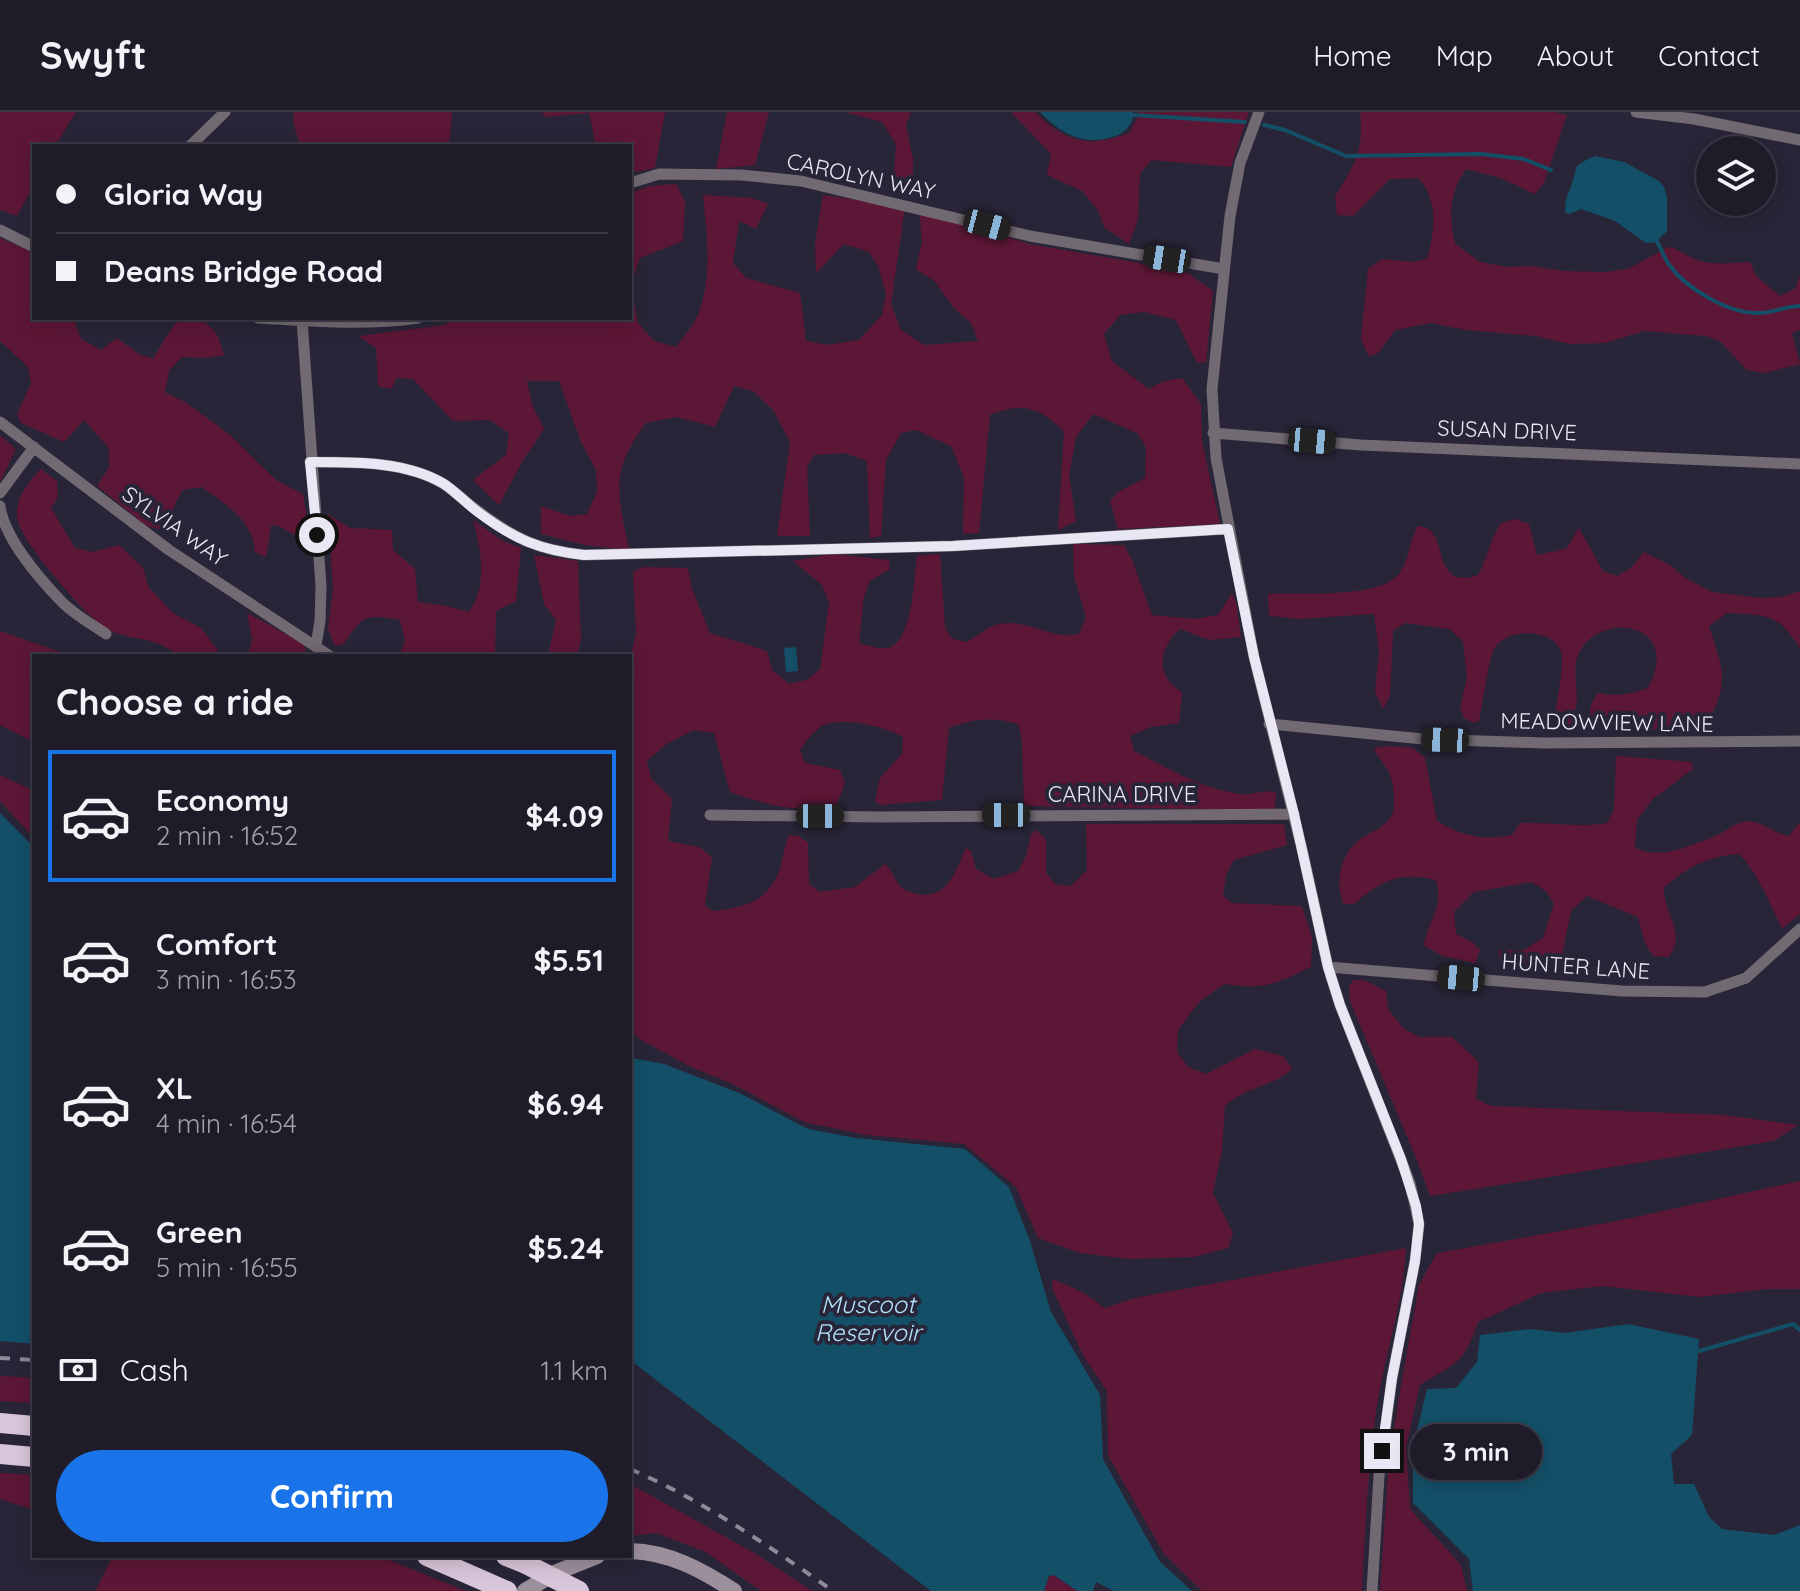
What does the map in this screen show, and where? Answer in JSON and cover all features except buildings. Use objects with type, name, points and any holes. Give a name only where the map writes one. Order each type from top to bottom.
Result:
[{"type":"highway","points":[[0,1423],[32,1426]]},
{"type":"highway","points":[[0,1454],[32,1457]]},
{"type":"highway","points":[[432,1558],[500,1588]]},
{"type":"highway","points":[[511,1558],[579,1591]]},
{"type":"main road","points":[[632,1551],[658,1554],[685,1563],[734,1591]]},
{"type":"main road","points":[[525,1591],[557,1572],[592,1558]]},
{"type":"street","points":[[192,144],[225,112]]},
{"type":"street","points":[[1259,112],[1234,188],[1212,389],[1213,433],[1228,529],[1269,724],[1294,814],[1328,967],[1406,1171],[1419,1224],[1382,1451],[1372,1591]]},
{"type":"street","points":[[1636,112],[1694,119],[1800,140]]},
{"type":"street","name":"CAROLYN WAY","points":[[632,182],[659,174],[741,175],[801,181],[1030,236],[1224,269]]},
{"type":"street","points":[[0,230],[32,246]]},
{"type":"street","points":[[316,645],[321,586],[302,320],[386,323],[405,320]]},
{"type":"street","name":"SYLVIA WAY","points":[[0,422],[169,550],[327,654]]},
{"type":"street","name":"SUSAN DRIVE","points":[[1213,433],[1361,445],[1800,464]]},
{"type":"street","points":[[0,493],[34,447]]},
{"type":"street","points":[[310,462],[390,466],[428,476],[444,484],[513,537],[539,548],[584,555],[953,546],[1228,529]]},
{"type":"street","points":[[0,506],[13,541],[60,600],[106,634]]},
{"type":"street","name":"MEADOWVIEW LANE","points":[[1269,724],[1423,739],[1543,743],[1800,741]]},
{"type":"street","name":"CARINA DRIVE","points":[[710,815],[1294,814]]},
{"type":"street","name":"HUNTER LANE","points":[[1328,967],[1622,991],[1705,992],[1746,978],[1800,929]]},
{"type":"shaded area","points":[[0,112],[76,112],[56,144],[32,144],[32,189],[17,216],[0,210]]},
{"type":"shaded area","points":[[294,112],[452,112],[449,144],[303,144],[299,143],[293,121]]},
{"type":"shaded area","points":[[542,112],[665,112],[655,168],[632,173],[632,144],[596,144],[589,113],[546,117]]},
{"type":"shaded area","points":[[727,112],[769,112],[755,165],[716,169]]},
{"type":"shaded area","points":[[845,112],[911,112],[906,125],[913,159],[913,193],[893,189],[896,144],[882,122]]},
{"type":"shaded area","points":[[1011,112],[1035,112],[1068,136],[1089,141],[1129,133],[1138,112],[1249,112],[1231,167],[1152,160],[1140,173],[1138,219],[1129,244],[1105,228],[1097,209],[1082,191],[1047,175],[1051,154]]},
{"type":"shaded area","points":[[1360,112],[1553,112],[1567,115],[1544,183],[1535,194],[1498,177],[1466,169],[1453,196],[1455,244],[1480,262],[1508,267],[1605,272],[1628,269],[1668,247],[1705,262],[1750,262],[1756,276],[1780,296],[1796,288],[1800,274],[1800,330],[1792,333],[1800,364],[1764,373],[1747,370],[1721,342],[1706,336],[1644,331],[1605,343],[1570,344],[1536,336],[1466,330],[1431,323],[1395,330],[1379,352],[1369,357],[1361,339],[1368,269],[1382,259],[1412,262],[1427,259],[1433,216],[1429,196],[1418,178],[1390,179],[1353,216],[1337,215],[1335,196],[1353,166],[1359,147]]},
{"type":"shaded area","points":[[676,184],[685,202],[683,241],[640,258],[632,283],[632,192],[650,186]]},
{"type":"shaded area","points":[[703,195],[752,198],[768,204],[756,229],[739,221],[733,263],[746,278],[800,293],[806,341],[827,345],[859,340],[882,315],[886,293],[878,266],[869,252],[844,244],[816,273],[815,243],[823,195],[905,207],[891,304],[901,330],[924,345],[978,341],[971,323],[954,308],[934,281],[916,269],[922,242],[919,209],[1029,244],[1185,271],[1213,291],[1206,362],[1197,363],[1176,320],[1144,312],[1120,315],[1104,334],[1112,361],[1149,389],[1164,381],[1182,378],[1201,404],[1202,441],[1220,524],[1118,529],[1110,501],[1118,492],[1145,478],[1146,447],[1137,433],[1093,414],[1076,437],[1069,475],[1076,521],[1058,530],[1064,432],[1039,412],[1021,408],[990,415],[979,533],[963,534],[964,477],[951,446],[916,430],[901,433],[886,460],[881,536],[870,538],[867,461],[845,453],[814,455],[807,467],[810,536],[777,536],[790,442],[773,410],[753,391],[734,386],[715,427],[677,417],[646,423],[634,440],[621,470],[620,484],[629,550],[585,545],[541,534],[541,506],[570,516],[587,514],[597,492],[596,470],[581,442],[559,381],[527,381],[533,407],[544,429],[499,505],[473,480],[506,455],[509,433],[490,420],[453,421],[413,379],[397,378],[391,389],[378,386],[376,348],[358,336],[445,325],[452,320],[632,320],[632,291],[638,323],[654,341],[676,347],[698,315],[706,286],[708,256]]},
{"type":"shaded area","points":[[0,238],[32,252],[32,320],[74,320],[81,339],[101,350],[117,338],[139,354],[153,359],[179,321],[199,320],[210,326],[224,355],[182,357],[169,371],[165,392],[185,402],[229,434],[277,481],[303,494],[311,543],[276,525],[271,526],[266,557],[255,552],[244,522],[202,487],[182,490],[173,509],[170,532],[147,526],[97,486],[109,467],[109,448],[84,420],[64,442],[21,423],[17,415],[31,383],[28,367],[0,341]]},
{"type":"shaded area","points":[[0,435],[16,449],[0,482]]},
{"type":"shaded area","points":[[41,469],[57,481],[58,497],[51,508],[75,548],[92,552],[119,545],[143,568],[149,588],[173,613],[201,628],[220,654],[179,654],[157,643],[104,627],[82,608],[40,558],[20,528],[17,510],[28,484]]},
{"type":"shaded area","points":[[328,514],[350,528],[392,530],[393,550],[415,569],[418,602],[469,612],[481,579],[473,520],[501,540],[521,548],[516,601],[496,611],[495,654],[400,654],[405,641],[400,620],[379,617],[361,622],[344,644],[335,646],[328,629],[333,589]]},
{"type":"shaded area","points":[[1515,519],[1529,524],[1537,555],[1566,549],[1579,528],[1603,571],[1617,576],[1632,567],[1644,552],[1712,592],[1761,598],[1782,597],[1800,591],[1800,648],[1785,628],[1770,618],[1727,613],[1709,626],[1722,675],[1719,697],[1707,724],[1666,729],[1623,728],[1595,724],[1590,712],[1591,704],[1598,693],[1623,694],[1648,688],[1656,666],[1655,649],[1647,637],[1634,630],[1619,628],[1603,631],[1589,640],[1578,655],[1576,706],[1571,724],[1564,726],[1554,720],[1561,652],[1549,638],[1519,634],[1500,642],[1494,649],[1479,721],[1473,723],[1464,718],[1460,708],[1467,678],[1463,641],[1449,629],[1405,623],[1393,631],[1390,696],[1383,709],[1375,692],[1379,651],[1374,614],[1298,619],[1269,616],[1268,594],[1353,592],[1385,584],[1401,572],[1418,526],[1435,535],[1443,561],[1455,577],[1478,575],[1501,523]]},
{"type":"shaded area","points":[[1073,544],[1124,545],[1152,615],[1195,619],[1218,615],[1232,593],[1241,637],[1209,640],[1181,629],[1176,633],[1164,652],[1163,666],[1168,680],[1182,693],[1179,723],[1151,727],[1130,736],[1134,751],[1198,782],[1239,794],[1276,792],[1275,810],[1024,806],[1019,725],[993,720],[966,722],[949,728],[942,800],[880,805],[875,801],[880,778],[902,754],[903,737],[863,724],[840,722],[822,726],[800,750],[805,763],[840,770],[845,783],[835,809],[781,806],[730,792],[714,733],[694,730],[665,745],[647,761],[651,778],[672,799],[668,841],[699,847],[712,857],[705,905],[712,911],[743,906],[767,891],[779,872],[789,835],[799,836],[808,843],[809,884],[819,892],[855,887],[885,864],[902,888],[927,895],[936,893],[949,882],[966,848],[971,851],[976,869],[994,879],[1018,871],[1026,856],[1031,834],[1037,830],[1046,840],[1046,873],[1055,884],[1071,886],[1087,870],[1086,824],[1284,824],[1287,845],[1234,860],[1226,875],[1223,896],[1232,903],[1302,906],[1312,938],[1311,967],[1269,984],[1224,984],[1200,1001],[1178,1030],[1177,1052],[1188,1067],[1206,1074],[1255,1049],[1283,1056],[1292,1069],[1225,1106],[1222,1150],[1213,1193],[1233,1233],[1228,1248],[1193,1257],[1129,1259],[1080,1253],[1038,1238],[1016,1187],[964,1144],[867,1135],[804,1122],[733,1084],[691,1067],[632,1033],[632,654],[636,633],[633,572],[643,567],[688,568],[692,589],[710,633],[767,651],[772,670],[789,684],[807,680],[820,669],[829,602],[822,585],[793,561],[832,554],[889,560],[890,569],[870,581],[864,596],[859,643],[883,648],[891,647],[904,632],[911,606],[917,556],[940,554],[945,627],[951,638],[966,642],[995,625],[1010,623],[1060,635],[1079,634],[1086,617],[1074,576]]},
{"type":"shaded area","points":[[534,555],[578,561],[581,639],[577,654],[548,654],[556,620],[544,604]]},
{"type":"shaded area","points":[[247,613],[304,644],[306,654],[248,654],[252,639]]},
{"type":"shaded area","points":[[0,631],[63,653],[76,654],[32,654],[32,741],[0,725]]},
{"type":"shaded area","points":[[1374,748],[1413,748],[1425,758],[1437,821],[1464,834],[1482,837],[1512,835],[1520,823],[1607,823],[1614,810],[1616,756],[1692,762],[1693,769],[1653,799],[1637,820],[1635,847],[1655,853],[1677,850],[1748,821],[1789,836],[1800,822],[1800,914],[1782,929],[1764,890],[1746,862],[1739,854],[1728,855],[1698,864],[1664,888],[1676,939],[1669,957],[1653,956],[1645,943],[1638,917],[1587,896],[1571,911],[1560,965],[1514,963],[1499,958],[1499,950],[1524,950],[1543,938],[1554,904],[1546,891],[1532,882],[1474,892],[1454,912],[1456,934],[1480,950],[1475,963],[1442,956],[1424,945],[1437,906],[1436,880],[1411,877],[1391,880],[1353,905],[1343,903],[1339,886],[1343,861],[1359,840],[1387,822],[1393,812],[1391,776]]},
{"type":"shaded area","points":[[0,775],[32,790],[32,836],[0,801]]},
{"type":"shaded area","points":[[1353,980],[1364,980],[1386,991],[1388,1009],[1403,1028],[1419,1037],[1452,1037],[1479,1062],[1476,1099],[1491,1106],[1724,1115],[1798,1125],[1774,1141],[1430,1196],[1350,1001],[1349,987]]},
{"type":"shaded area","points":[[1800,1181],[1800,1289],[1767,1289],[1700,1297],[1603,1286],[1541,1293],[1478,1322],[1463,1355],[1420,1385],[1406,1447],[1410,1509],[1461,1565],[1467,1591],[1380,1591],[1389,1459],[1403,1374],[1419,1285],[1437,1253],[1617,1221]]},
{"type":"shaded area","points":[[1406,1248],[1374,1429],[1362,1591],[1202,1591],[1164,1554],[1108,1455],[1107,1391],[1083,1355],[1052,1288],[1053,1279],[1084,1293],[1105,1308],[1134,1298]]},
{"type":"shaded area","points":[[0,1376],[32,1378],[32,1403],[0,1401]]},
{"type":"shaded area","points":[[0,1473],[32,1475],[32,1509],[0,1499]]},
{"type":"shaded area","points":[[632,1485],[756,1554],[812,1591],[761,1591],[706,1552],[656,1533],[632,1536]]},
{"type":"shaded area","points":[[112,1558],[384,1558],[466,1591],[95,1591]]},
{"type":"shaded area","points":[[1054,1575],[1077,1591],[1044,1591],[1049,1576]]},
{"type":"water","points":[[1040,112],[1133,112],[1129,126],[1123,132],[1092,140],[1066,132]]},
{"type":"water","points":[[1595,156],[1624,162],[1659,181],[1664,187],[1667,231],[1656,242],[1646,243],[1615,221],[1581,209],[1569,214],[1565,212],[1566,198],[1577,167]]},
{"type":"water","points":[[796,647],[798,671],[786,672],[784,648]]},
{"type":"water","points":[[0,813],[32,845],[32,1344],[0,1341]]},
{"type":"water","name":"Muscoot Reservoir","points":[[632,1058],[664,1064],[739,1093],[808,1129],[856,1138],[965,1149],[1009,1187],[1030,1241],[1051,1312],[1100,1395],[1103,1459],[1160,1562],[1192,1591],[1114,1591],[1096,1582],[1093,1591],[1077,1591],[1054,1575],[1049,1576],[1044,1591],[931,1591],[632,1362]]},
{"type":"water","points":[[1628,1324],[1699,1339],[1692,1435],[1671,1454],[1674,1484],[1694,1484],[1709,1517],[1722,1529],[1774,1535],[1800,1525],[1800,1591],[1473,1591],[1469,1559],[1413,1503],[1413,1447],[1427,1389],[1456,1388],[1477,1362],[1480,1335],[1531,1329],[1565,1333]]},
{"type":"waterway","points":[[1134,115],[1245,122]]},
{"type":"waterway","points":[[1264,125],[1285,130],[1346,156],[1481,154],[1524,159],[1551,170]]},
{"type":"waterway","points":[[1655,239],[1677,275],[1721,304],[1757,313],[1800,306]]},
{"type":"waterway","points":[[1699,1351],[1793,1324],[1800,1330]]},
{"type":"railway","points":[[0,1358],[32,1360]]},
{"type":"railway","points":[[632,1470],[709,1509],[833,1591]]},
{"type":"route","points":[[317,535],[310,462],[390,466],[428,476],[444,484],[513,537],[539,548],[584,555],[953,546],[1228,529],[1269,724],[1294,814],[1328,967],[1416,1206],[1418,1243],[1392,1378],[1382,1451]]}]
